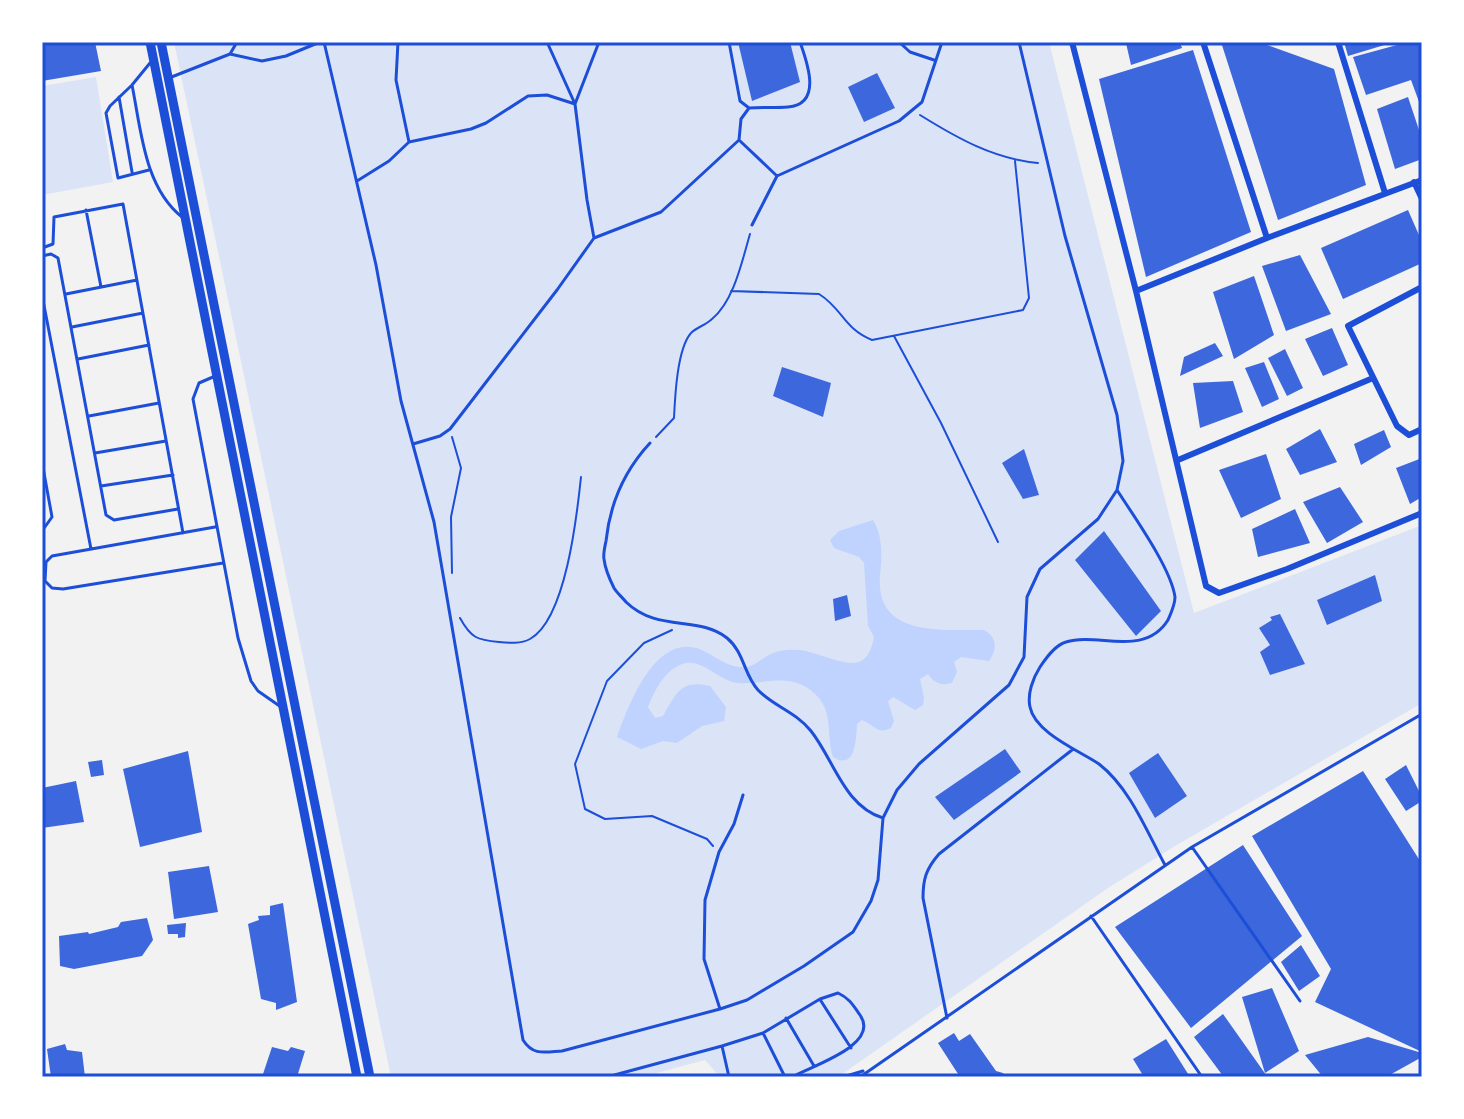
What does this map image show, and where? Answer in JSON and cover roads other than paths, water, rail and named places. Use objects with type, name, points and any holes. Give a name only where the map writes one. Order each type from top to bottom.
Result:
[{"type":"main road","points":[[150,42],[357,1077]]},
{"type":"main road","points":[[161,42],[370,1077]]},
{"type":"main road","points":[[332,952],[345,949]]},
{"type":"street","points":[[1072,42],[1178,460],[1206,586],[1219,593],[1287,569],[1422,513]]},
{"type":"street","points":[[1203,42],[1267,238]]},
{"type":"street","points":[[1338,42],[1385,193]]},
{"type":"street","points":[[1136,291],[1418,181],[1422,199]]},
{"type":"street","points":[[1422,287],[1348,326],[1397,426],[1409,435],[1422,429]]},
{"type":"street","points":[[1178,460],[1373,378]]},
{"type":"lane","points":[[230,54],[237,42]]},
{"type":"lane","points":[[168,78],[230,54],[262,61],[286,56],[322,42],[357,181],[398,386],[434,522],[523,1040],[529,1049],[540,1053],[562,1051],[747,1000],[853,932],[871,901],[878,880],[883,818],[897,790],[919,764],[1009,685],[1024,657],[1027,597],[1040,569],[1098,519],[1117,490],[1123,461],[1117,415],[1065,236],[1019,42]]},
{"type":"lane","points":[[398,42],[396,80],[409,142]]},
{"type":"lane","points":[[547,42],[575,104],[594,238]]},
{"type":"lane","points":[[575,104],[599,42]]},
{"type":"lane","points":[[729,42],[740,101],[749,108],[801,104],[809,93],[811,83],[800,42]]},
{"type":"lane","points":[[899,42],[910,52],[936,61]]},
{"type":"lane","points":[[752,225],[777,176],[899,121],[922,102],[942,42]]},
{"type":"lane","points":[[149,170],[118,178],[107,119],[108,109],[153,60]]},
{"type":"lane","points":[[132,85],[149,170],[171,207],[186,221]]},
{"type":"lane","points":[[357,181],[389,161],[409,142],[471,129],[528,96],[547,95],[575,104]]},
{"type":"lane","points":[[119,97],[133,174]]},
{"type":"lane","points":[[412,444],[440,436],[450,429],[594,238],[661,212],[686,192],[739,140],[741,119],[749,108]]},
{"type":"lane","points":[[739,140],[777,176]]},
{"type":"lane","points":[[42,248],[53,244],[54,217],[123,204],[183,533]]},
{"type":"lane","points":[[86,210],[101,287]]},
{"type":"lane","points":[[42,256],[51,254],[58,258],[106,515],[114,520],[179,509]]},
{"type":"lane","points":[[65,295],[137,280]]},
{"type":"lane","points":[[42,295],[91,549]]},
{"type":"lane","points":[[71,327],[143,313]]},
{"type":"lane","points":[[77,359],[149,345]]},
{"type":"lane","points":[[227,371],[199,383],[193,399],[238,638],[251,681],[258,691],[284,709]]},
{"type":"lane","points":[[88,417],[159,403]]},
{"type":"lane","points":[[95,453],[166,441]]},
{"type":"lane","points":[[650,443],[632,462],[608,521],[603,559],[616,591],[636,611],[657,621],[711,630],[727,638],[743,659],[754,685],[799,718],[812,732],[846,789],[871,814],[883,818]]},
{"type":"lane","points":[[42,462],[52,517],[42,531]]},
{"type":"lane","points":[[101,486],[173,475]]},
{"type":"lane","points":[[1117,490],[1158,556],[1175,597],[1172,612],[1162,629],[1143,639],[1065,642],[1048,655],[1036,675],[1029,695],[1030,711],[1047,730],[1072,750],[1100,765],[1123,789],[1166,866]]},
{"type":"lane","points":[[42,494],[48,493]]},
{"type":"lane","points":[[215,527],[52,556],[44,567],[44,581],[52,588],[63,589],[223,563]]},
{"type":"lane","points":[[843,1077],[866,1070],[947,1018],[1192,847],[1422,714]]},
{"type":"lane","points":[[947,1018],[923,898],[927,868],[939,854],[1072,750]]},
{"type":"lane","points":[[720,1009],[704,959],[705,900],[719,852],[734,824],[743,795]]},
{"type":"lane","points":[[1192,847],[1300,1001]]},
{"type":"lane","points":[[1090,916],[1202,1077]]},
{"type":"lane","points":[[607,1077],[763,1033],[820,999],[838,993],[848,998],[865,1021],[864,1033],[851,1048],[792,1077]]},
{"type":"lane","points":[[820,999],[851,1048]]},
{"type":"lane","points":[[786,1018],[814,1066]]},
{"type":"lane","points":[[763,1033],[785,1077]]},
{"type":"lane","points":[[722,1046],[729,1077]]},
{"type":"lane","points":[[860,1077],[866,1070]]},
{"type":"water","points":[[873,520],[881,546],[881,595],[888,610],[914,626],[984,630],[995,644],[989,661],[961,657],[954,662],[957,672],[952,683],[938,683],[928,674],[920,679],[923,705],[915,710],[893,697],[888,701],[894,721],[891,728],[879,730],[862,720],[857,724],[853,751],[846,760],[833,757],[825,708],[806,687],[787,681],[738,683],[703,666],[689,663],[676,667],[665,676],[648,707],[655,718],[663,716],[680,690],[700,684],[710,686],[726,707],[724,721],[702,726],[677,743],[663,741],[641,749],[617,737],[644,677],[667,653],[681,647],[696,648],[729,665],[741,667],[787,650],[806,651],[853,663],[865,658],[874,637],[868,626],[864,563],[859,557],[834,548],[830,540],[839,531]]}]
